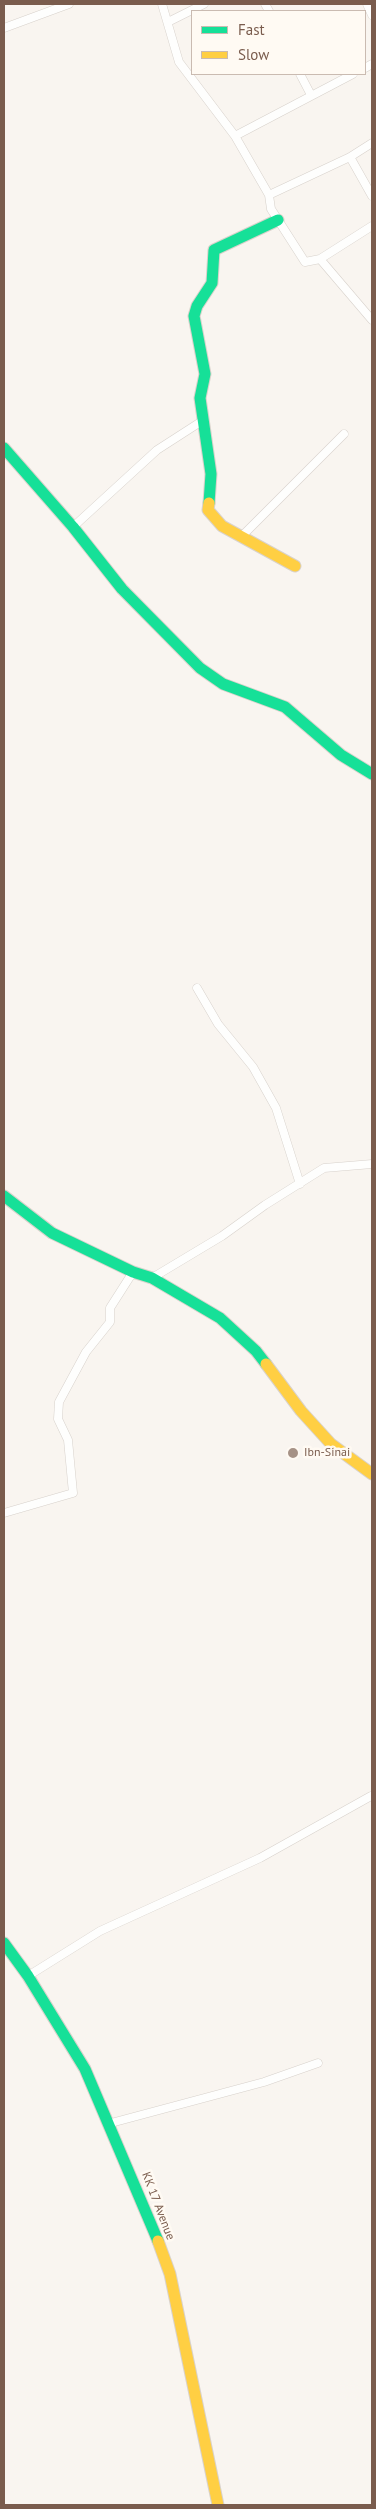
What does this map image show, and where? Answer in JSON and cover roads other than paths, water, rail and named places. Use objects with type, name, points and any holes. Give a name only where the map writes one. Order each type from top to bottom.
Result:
[{"type":"street","points":[[4,28],[69,4]]},
{"type":"street","points":[[162,4],[179,62],[235,136],[269,195],[271,209],[301,260],[309,263],[320,259],[372,226]]},
{"type":"street","points":[[192,10],[204,4]]},
{"type":"street","points":[[366,4],[372,15]]},
{"type":"street","points":[[168,22],[191,10]]},
{"type":"street","points":[[301,75],[311,95]]},
{"type":"street","points":[[235,136],[351,75]]},
{"type":"street","points":[[269,195],[350,157],[372,143]]},
{"type":"street","points":[[350,157],[372,196]]},
{"type":"street","points":[[278,220],[218,248],[213,253],[212,283],[197,306],[194,316],[205,374],[200,398],[211,474],[208,510],[222,526],[296,566]]},
{"type":"street","points":[[320,259],[372,320]]},
{"type":"street","points":[[73,527],[157,450],[202,421]]},
{"type":"street","points":[[241,537],[344,434]]},
{"type":"street","points":[[4,448],[73,527],[122,589],[200,668],[223,684],[285,707],[341,755],[372,774]]},
{"type":"street","points":[[196,988],[218,1024],[253,1067],[276,1108],[300,1184]]},
{"type":"street","points":[[152,1278],[222,1236],[265,1204],[324,1168],[372,1164]]},
{"type":"street","points":[[4,1196],[52,1233],[133,1272],[152,1278],[201,1305],[256,1351],[301,1411],[331,1444],[372,1474]]},
{"type":"street","points":[[4,1513],[73,1493],[68,1440],[58,1419],[59,1402],[86,1352],[110,1322],[110,1308],[133,1272]]},
{"type":"street","points":[[28,1976],[100,1931],[260,1858],[372,1796]]},
{"type":"street","name":"KK 17 Avenue","points":[[4,1943],[28,1976],[85,2068],[111,2123],[170,2274],[218,2505]]},
{"type":"street","points":[[111,2123],[264,2082],[318,2063]]},
{"type":"place","name":"Ibn-Sinai","points":[[293,1453]]}]
